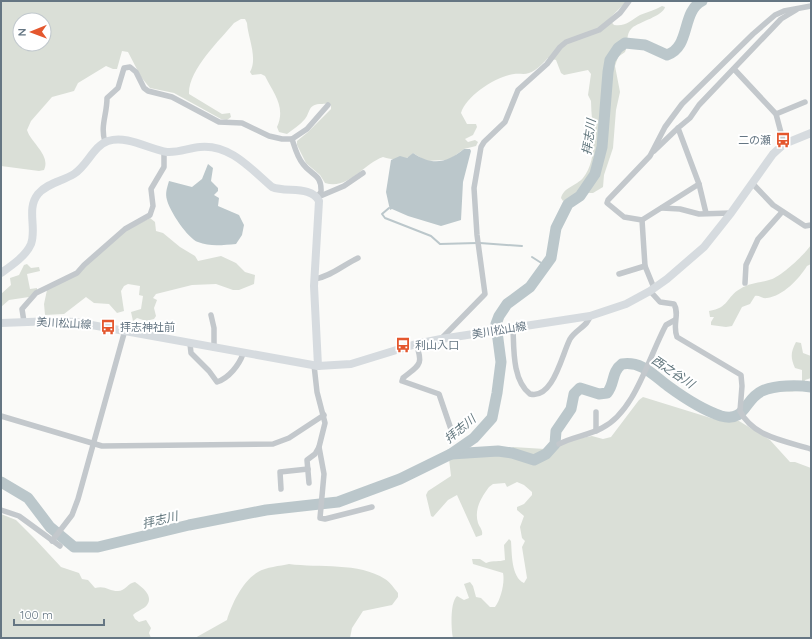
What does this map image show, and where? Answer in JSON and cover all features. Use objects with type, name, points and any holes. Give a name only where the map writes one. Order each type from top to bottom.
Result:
[{"type":"main road","name":"美川松山線","points":[[1,323],[75,322],[125,330],[243,354],[316,366],[356,363],[416,344],[440,339],[590,316],[626,304],[652,290],[704,247],[731,213],[773,154],[784,144],[811,133]]},
{"type":"main road","points":[[1,274],[22,255],[30,245],[32,238],[32,205],[39,193],[53,183],[76,173],[89,160],[95,150],[105,142],[120,139],[164,151],[175,152],[201,147],[225,151],[235,156],[272,187],[278,190],[309,192],[317,197],[320,207],[315,279],[316,366]]},
{"type":"street","points":[[440,339],[485,294],[477,235],[474,188],[477,163],[484,142],[505,122],[518,90],[547,64],[566,42],[599,30],[620,13],[629,1]]},
{"type":"street","points":[[653,151],[674,114],[742,45],[775,15],[784,11],[811,6]]},
{"type":"street","points":[[699,184],[642,220],[624,217],[607,203],[608,200],[653,151],[690,118],[699,105],[781,19],[802,8]]},
{"type":"street","points":[[105,142],[102,130],[106,114],[107,98],[118,88],[122,72],[124,68],[127,67],[132,69],[144,88],[148,91],[172,97],[219,122],[242,123],[269,136],[282,139],[292,139],[307,129],[328,105]]},
{"type":"street","points":[[734,69],[776,114],[784,144]]},
{"type":"street","points":[[776,114],[805,102]]},
{"type":"street","points":[[678,128],[699,184],[706,214]]},
{"type":"street","points":[[292,139],[296,153],[303,164],[319,178],[321,192],[317,197]]},
{"type":"street","points":[[24,322],[22,309],[36,293],[77,273],[125,229],[150,215],[153,206],[151,188],[164,167],[164,151]]},
{"type":"street","points":[[317,197],[344,186],[363,173]]},
{"type":"street","points":[[752,183],[773,205],[782,212],[805,226],[811,225]]},
{"type":"street","points":[[662,208],[706,214],[731,213]]},
{"type":"street","points":[[746,284],[746,265],[758,239],[782,212]]},
{"type":"street","points":[[642,220],[645,266],[652,290],[660,302],[674,304],[678,311],[675,320],[675,332],[680,340],[741,375],[742,386],[740,411],[750,425],[762,434],[811,449]]},
{"type":"street","points":[[315,279],[327,276],[340,270],[347,263],[358,258]]},
{"type":"street","points":[[619,274],[645,266]]},
{"type":"street","points":[[211,315],[214,328],[214,348]]},
{"type":"street","points":[[513,328],[514,354],[522,386],[530,394],[540,394],[551,383],[570,339],[588,322],[590,316]]},
{"type":"street","points":[[559,444],[596,431],[608,425],[628,404],[636,393],[648,361],[666,325],[675,320]]},
{"type":"street","points":[[53,540],[72,515],[78,499],[125,330]]},
{"type":"street","points":[[190,344],[191,353],[209,371],[217,382],[226,378],[243,354]]},
{"type":"street","points":[[416,344],[421,358],[420,362],[403,378],[402,381],[439,394],[454,438]]},
{"type":"street","points":[[309,483],[307,460],[315,454],[325,429],[324,415],[317,392],[316,366]]},
{"type":"street","points":[[596,412],[596,431]]},
{"type":"street","points":[[1,416],[94,445],[273,444],[289,438],[324,415]]},
{"type":"street","points":[[319,447],[324,474],[319,514],[322,519],[372,508]]},
{"type":"street","points":[[279,486],[280,472],[308,469]]},
{"type":"street","points":[[1,510],[19,516],[60,546]]},
{"type":"shaded area","points":[[1,1],[627,1],[609,19],[614,25],[628,23],[640,15],[662,6],[665,7],[656,16],[630,30],[625,52],[618,57],[615,66],[620,92],[616,110],[613,148],[604,175],[603,187],[593,193],[578,193],[563,201],[561,198],[565,191],[583,178],[588,169],[593,151],[591,101],[588,95],[591,74],[588,70],[564,75],[561,73],[556,60],[548,58],[532,72],[507,76],[483,88],[469,100],[461,113],[467,124],[476,124],[477,127],[473,135],[465,139],[468,142],[475,140],[478,142],[476,146],[464,149],[449,160],[426,161],[413,153],[407,158],[403,159],[383,157],[376,160],[349,180],[334,184],[325,183],[320,175],[306,163],[297,145],[297,141],[331,109],[331,105],[319,104],[313,106],[307,117],[287,134],[279,132],[277,127],[280,113],[278,101],[265,76],[261,74],[252,75],[250,72],[253,54],[245,19],[241,19],[234,23],[213,47],[199,65],[190,85],[189,94],[222,114],[230,113],[231,117],[227,120],[221,119],[174,93],[150,88],[141,77],[128,52],[122,51],[117,69],[106,66],[78,83],[74,91],[52,97],[31,121],[27,130],[45,159],[44,170],[39,171],[1,166]]},
{"type":"shaded area","points":[[464,149],[470,149],[471,151],[463,182],[461,220],[441,226],[408,216],[392,209],[390,210],[386,192],[391,160],[400,156],[407,158],[413,153],[427,160],[439,161],[452,157]]},
{"type":"shaded area","points":[[208,164],[213,168],[211,181],[218,188],[218,191],[214,195],[219,198],[218,206],[239,215],[244,225],[242,235],[236,244],[212,245],[203,244],[194,240],[180,224],[168,205],[166,193],[169,181],[192,187],[202,179]]},
{"type":"shaded area","points":[[150,218],[155,222],[156,231],[163,233],[180,247],[195,256],[198,261],[221,256],[236,263],[245,272],[255,275],[254,284],[239,290],[233,290],[216,284],[192,285],[156,294],[153,298],[157,300],[154,308],[156,316],[154,319],[146,321],[137,318],[133,321],[131,312],[141,309],[143,296],[139,295],[140,286],[128,284],[124,286],[121,291],[124,311],[117,313],[109,304],[94,303],[86,297],[64,314],[45,315],[44,304],[47,290],[85,266],[125,231]]},
{"type":"shaded area","points":[[811,245],[811,264],[807,266],[800,276],[785,290],[773,297],[765,298],[755,296],[750,304],[742,307],[732,326],[726,327],[711,325],[714,317],[710,317],[709,311],[716,310],[724,305],[735,292],[743,287],[769,280],[779,275],[798,260]]},
{"type":"shaded area","points":[[27,264],[31,268],[39,267],[40,271],[27,274],[30,289],[37,288],[37,290],[29,297],[9,300],[1,307],[1,294],[11,285],[10,278],[19,275],[24,265]]},
{"type":"shaded area","points":[[796,342],[801,343],[803,353],[811,356],[811,378],[805,380],[802,389],[798,391],[777,391],[765,393],[757,397],[749,406],[744,407],[745,403],[752,394],[764,387],[789,385],[802,382],[802,370],[795,368],[792,361],[792,352]]},
{"type":"shaded area","points":[[643,397],[714,419],[739,421],[770,440],[790,462],[795,462],[811,468],[811,638],[453,638],[452,616],[455,599],[457,596],[464,600],[469,598],[464,584],[470,582],[473,586],[476,597],[481,598],[490,607],[495,607],[502,590],[503,573],[473,564],[472,559],[480,559],[486,563],[505,560],[504,545],[509,539],[511,541],[514,570],[520,580],[524,583],[527,578],[522,547],[525,541],[522,538],[520,527],[524,516],[517,510],[517,507],[524,504],[532,495],[532,492],[524,485],[517,482],[507,487],[505,483],[493,484],[489,487],[478,508],[477,518],[482,530],[482,535],[476,537],[457,495],[448,500],[433,517],[431,516],[426,495],[428,491],[451,476],[449,459],[451,457],[504,454],[513,447],[545,449],[556,447],[576,439],[592,436],[603,439],[611,437],[639,400]]},
{"type":"shaded area","points":[[1,514],[16,520],[61,567],[79,573],[82,579],[88,580],[95,588],[102,587],[120,591],[135,582],[141,586],[148,595],[149,602],[146,606],[133,615],[139,622],[146,620],[151,628],[149,633],[151,638],[1,638]]},
{"type":"shaded area","points":[[289,564],[363,570],[387,580],[398,593],[398,597],[392,605],[363,611],[352,628],[350,638],[195,638],[227,620],[239,593],[248,581],[258,572]]},
{"type":"waterway","name":"拝志川","points":[[1,482],[28,498],[50,527],[74,547],[98,547],[189,525],[266,510],[338,502],[400,479],[451,454],[474,438],[492,418],[501,362],[496,324],[499,316],[507,304],[530,287],[551,258],[556,228],[568,204],[580,196],[595,174],[602,147],[610,60],[618,48],[625,43],[645,45],[667,55],[675,51],[680,45],[691,13],[695,6],[702,1]]},
{"type":"waterway","points":[[389,208],[382,214],[385,218],[431,236],[440,244],[477,243]]},
{"type":"waterway","points":[[480,243],[522,246]]},
{"type":"waterway","points":[[532,257],[546,266]]},
{"type":"waterway","name":"西之谷川","points":[[451,454],[498,451],[512,453],[534,460],[546,454],[555,444],[556,431],[571,409],[574,394],[580,388],[599,394],[607,393],[616,371],[622,364],[641,367],[652,373],[693,403],[721,416],[729,417],[740,413],[752,399],[762,391],[786,386],[811,387]]},
{"type":"place","name":"二の瀬","points":[[783,140]]},
{"type":"place","name":"拝志神社前","points":[[108,327]]},
{"type":"place","name":"利山入口","points":[[403,345]]}]
